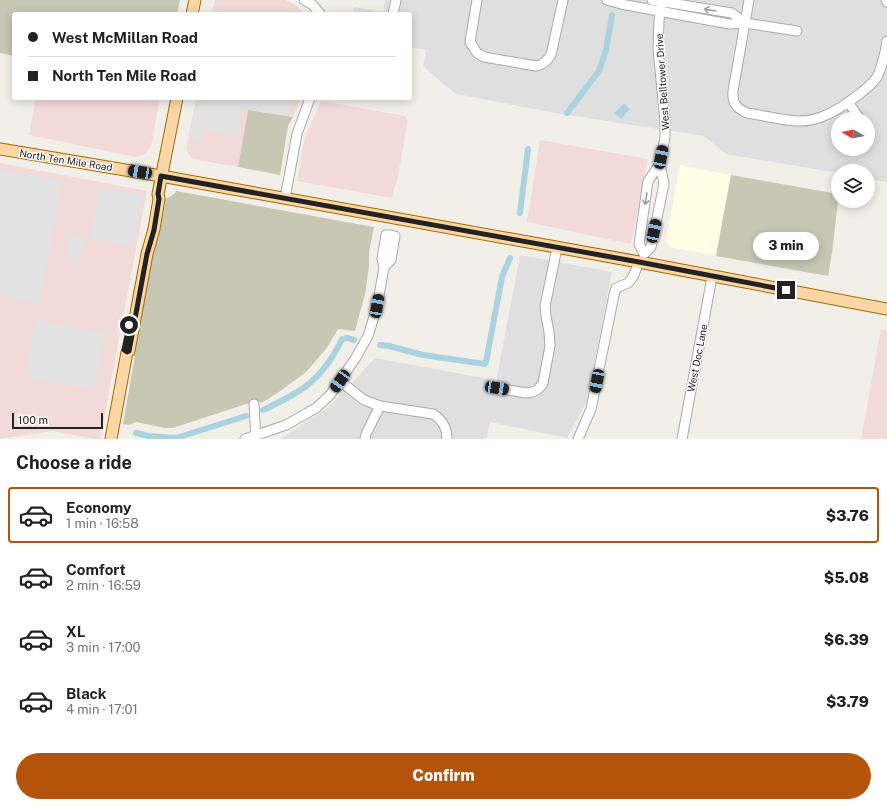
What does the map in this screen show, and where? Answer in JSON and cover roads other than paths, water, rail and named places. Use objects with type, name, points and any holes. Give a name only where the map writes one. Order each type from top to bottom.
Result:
[{"type":"main road","points":[[192,12],[195,0]]},
{"type":"main road","points":[[112,439],[127,352],[129,351],[147,254],[154,230],[161,176],[177,100]]},
{"type":"main road","name":"North Ten Mile Road","points":[[0,149],[285,198],[557,248],[642,260],[712,277],[887,309]]},
{"type":"street","points":[[304,0],[313,5],[318,12]]},
{"type":"street","points":[[393,12],[396,0]]},
{"type":"street","points":[[477,0],[470,42],[477,53],[484,56],[536,66],[544,64],[551,55],[563,0]]},
{"type":"street","points":[[607,0],[621,4],[659,3],[729,24],[745,23],[797,31]]},
{"type":"street","points":[[750,0],[732,91],[732,98],[735,105],[740,110],[799,121],[826,115],[848,102],[871,85],[881,70],[887,41]]},
{"type":"street","name":"West Belltower Drive","points":[[642,260],[651,247],[664,184],[660,164],[665,137],[665,121],[658,49],[659,3]]},
{"type":"street","points":[[285,198],[297,134],[309,100]]},
{"type":"street","points":[[848,102],[855,112]]},
{"type":"street","name":"West Belltower Drive","points":[[642,260],[639,244],[648,181],[660,164]]},
{"type":"street","points":[[245,439],[256,437],[286,425],[316,408],[330,395],[355,359],[368,336],[377,307],[384,267],[382,259],[386,235],[391,234],[394,218]]},
{"type":"street","points":[[497,388],[526,393],[537,390],[543,383],[550,346],[545,306],[557,248]]},
{"type":"street","points":[[578,439],[591,409],[616,288],[628,284],[642,260]]},
{"type":"street","name":"West Doc Lane","points":[[682,439],[712,277]]},
{"type":"street","points":[[340,381],[364,400],[380,406],[433,414],[443,423],[446,429],[447,439]]},
{"type":"street","points":[[254,404],[256,437]]},
{"type":"street","points":[[365,439],[380,406]]},
{"type":"water","points":[[624,103],[630,109],[621,119],[614,113]]},
{"type":"waterway","points":[[567,113],[599,71],[606,50],[612,15]]},
{"type":"waterway","points":[[520,213],[528,149]]},
{"type":"waterway","points":[[380,345],[423,355],[485,364],[502,277],[510,258]]},
{"type":"waterway","points":[[263,410],[291,396],[312,381],[327,364],[342,339],[347,338],[354,340]]},
{"type":"waterway","points":[[136,433],[149,436],[176,438],[246,416]]}]
